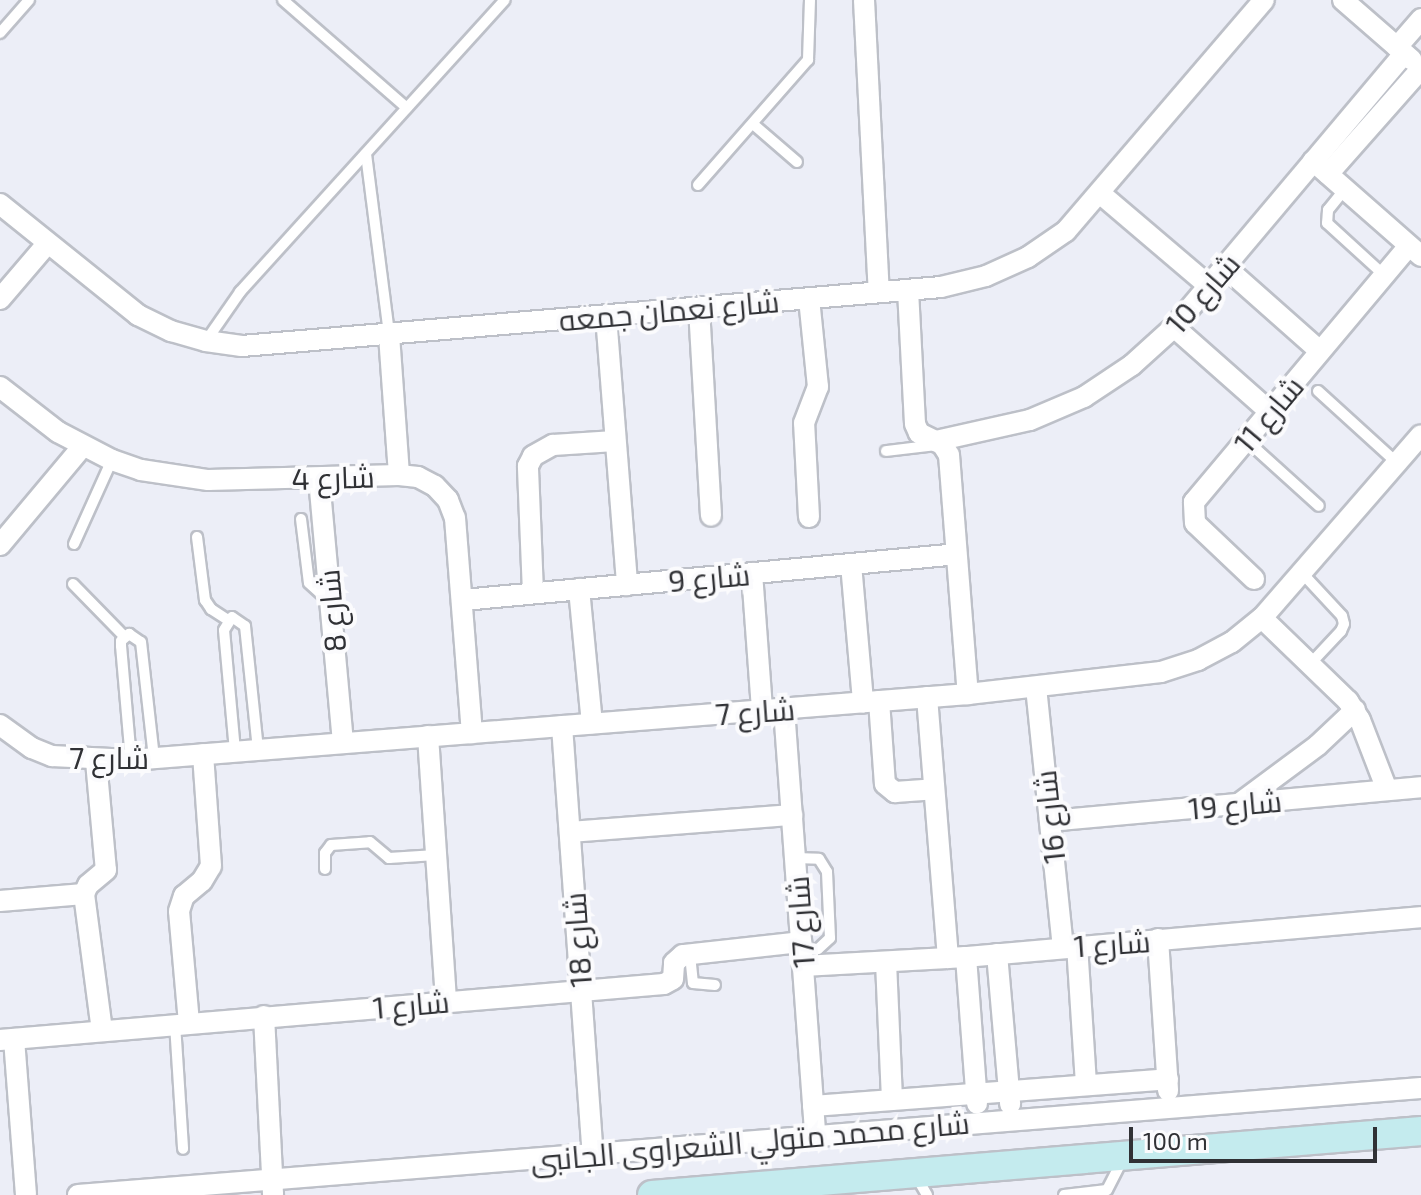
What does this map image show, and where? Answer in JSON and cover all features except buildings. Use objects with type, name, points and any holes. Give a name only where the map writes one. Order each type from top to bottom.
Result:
[{"type":"street","points":[[864,0],[879,292]]},
{"type":"street","points":[[1343,0],[1421,68],[1321,168],[1415,251]]},
{"type":"street","name":"شارع نعمان جمعه","points":[[0,204],[138,315],[171,331],[206,341],[242,346],[908,290],[986,276],[1028,257],[1066,231],[1101,194],[1251,5]]},
{"type":"street","name":"شارع 10","points":[[939,443],[1002,428],[1071,403],[1132,365],[1174,327],[1225,267],[1321,168],[1421,19]]},
{"type":"street","points":[[1101,194],[1209,286]]},
{"type":"street","points":[[0,299],[47,244]]},
{"type":"street","name":"شارع 11","points":[[1254,579],[1195,523],[1192,509],[1384,275],[1415,251]]},
{"type":"street","points":[[1225,267],[1320,351]]},
{"type":"street","points":[[908,290],[915,424],[923,436],[939,443],[949,455],[968,694]]},
{"type":"street","points":[[809,298],[818,387],[804,423],[809,517]]},
{"type":"street","points":[[699,308],[711,516]]},
{"type":"street","points":[[606,316],[627,585]]},
{"type":"street","points":[[1174,327],[1270,412]]},
{"type":"street","points":[[389,335],[399,475]]},
{"type":"street","name":"شارع 4","points":[[0,387],[82,447],[112,460],[186,478],[319,479],[399,475],[418,477],[435,486],[448,500],[455,518],[472,733]]},
{"type":"street","name":"شارع 7","points":[[0,725],[32,748],[52,756],[96,761],[131,760],[968,694],[1161,672],[1198,660],[1232,642],[1262,618],[1420,438]]},
{"type":"street","points":[[533,593],[528,466],[533,456],[553,445],[615,441]]},
{"type":"street","points":[[0,545],[82,447]]},
{"type":"street","name":"شارع 8","points":[[319,479],[343,742]]},
{"type":"street","name":"شارع 9","points":[[463,600],[956,554]]},
{"type":"street","points":[[851,564],[885,784],[895,792],[934,789]]},
{"type":"street","points":[[752,573],[762,710]]},
{"type":"street","points":[[579,589],[592,723]]},
{"type":"street","points":[[1262,618],[1355,710],[1387,790]]},
{"type":"street","name":"شارع 16","points":[[1036,687],[1050,821],[1070,946],[1086,1085]]},
{"type":"street","points":[[927,697],[934,789],[978,1121]]},
{"type":"street","name":"شارع 17","points":[[784,709],[815,1136]]},
{"type":"street","points":[[1238,804],[1318,745],[1355,710]]},
{"type":"street","name":"شارع 18","points":[[562,726],[593,1154]]},
{"type":"street","points":[[428,736],[446,1001]]},
{"type":"street","points":[[182,1023],[179,911],[184,896],[202,881],[211,866],[203,754]]},
{"type":"street","points":[[96,761],[106,870],[88,885],[84,894],[102,1030]]},
{"type":"street","name":"شارع 19","points":[[1050,821],[1421,787]]},
{"type":"street","points":[[570,832],[792,815]]},
{"type":"street","points":[[0,901],[84,894]]},
{"type":"street","name":"شارع 1","points":[[7,1040],[668,983],[673,979],[676,960],[690,955],[802,953],[886,962],[1421,917]]},
{"type":"street","points":[[1158,939],[1169,1107]]},
{"type":"street","points":[[997,954],[1011,1120]]},
{"type":"street","points":[[886,962],[892,1100]]},
{"type":"street","points":[[264,1016],[272,1188]]},
{"type":"street","points":[[7,1040],[26,1195]]},
{"type":"street","points":[[813,1106],[1168,1079]]},
{"type":"street","name":"شارع محمد متولي الشعراوى الجانبى","points":[[78,1195],[272,1188],[593,1154],[1421,1088]]},
{"type":"street","points":[[652,1195],[920,1184],[1123,1156],[1421,1131]]},
{"type":"lane","points":[[0,33],[29,0]]},
{"type":"lane","points":[[283,0],[407,108]]},
{"type":"lane","points":[[206,341],[240,292],[505,0]]},
{"type":"lane","points":[[698,185],[808,60],[810,0]]},
{"type":"lane","points":[[753,124],[797,162]]},
{"type":"lane","points":[[366,154],[389,335]]},
{"type":"lane","points":[[1345,189],[1328,210],[1327,223],[1384,275]]},
{"type":"lane","points":[[1318,391],[1397,463]]},
{"type":"lane","points":[[1246,440],[1319,506]]},
{"type":"lane","points":[[886,451],[939,443]]},
{"type":"lane","points":[[74,544],[112,460]]},
{"type":"lane","points":[[301,519],[309,583],[330,602]]},
{"type":"lane","points":[[197,537],[205,600],[211,609],[228,620],[237,618],[245,626],[258,750]]},
{"type":"lane","points":[[1303,574],[1339,613],[1344,624],[1310,664]]},
{"type":"lane","points":[[73,584],[124,636]]},
{"type":"lane","points":[[228,620],[224,630],[235,751]]},
{"type":"lane","points":[[124,636],[134,634],[141,642],[154,758]]},
{"type":"lane","points":[[124,636],[121,646],[131,760]]},
{"type":"lane","points":[[325,869],[325,853],[331,845],[370,842],[389,858],[436,855]]},
{"type":"lane","points":[[795,858],[819,859],[827,872],[830,938],[818,949],[802,953]]},
{"type":"lane","points":[[690,955],[693,983],[715,985]]},
{"type":"lane","points":[[182,1023],[183,1149]]},
{"type":"lane","points":[[1064,1195],[1107,1190],[1123,1156]]}]
